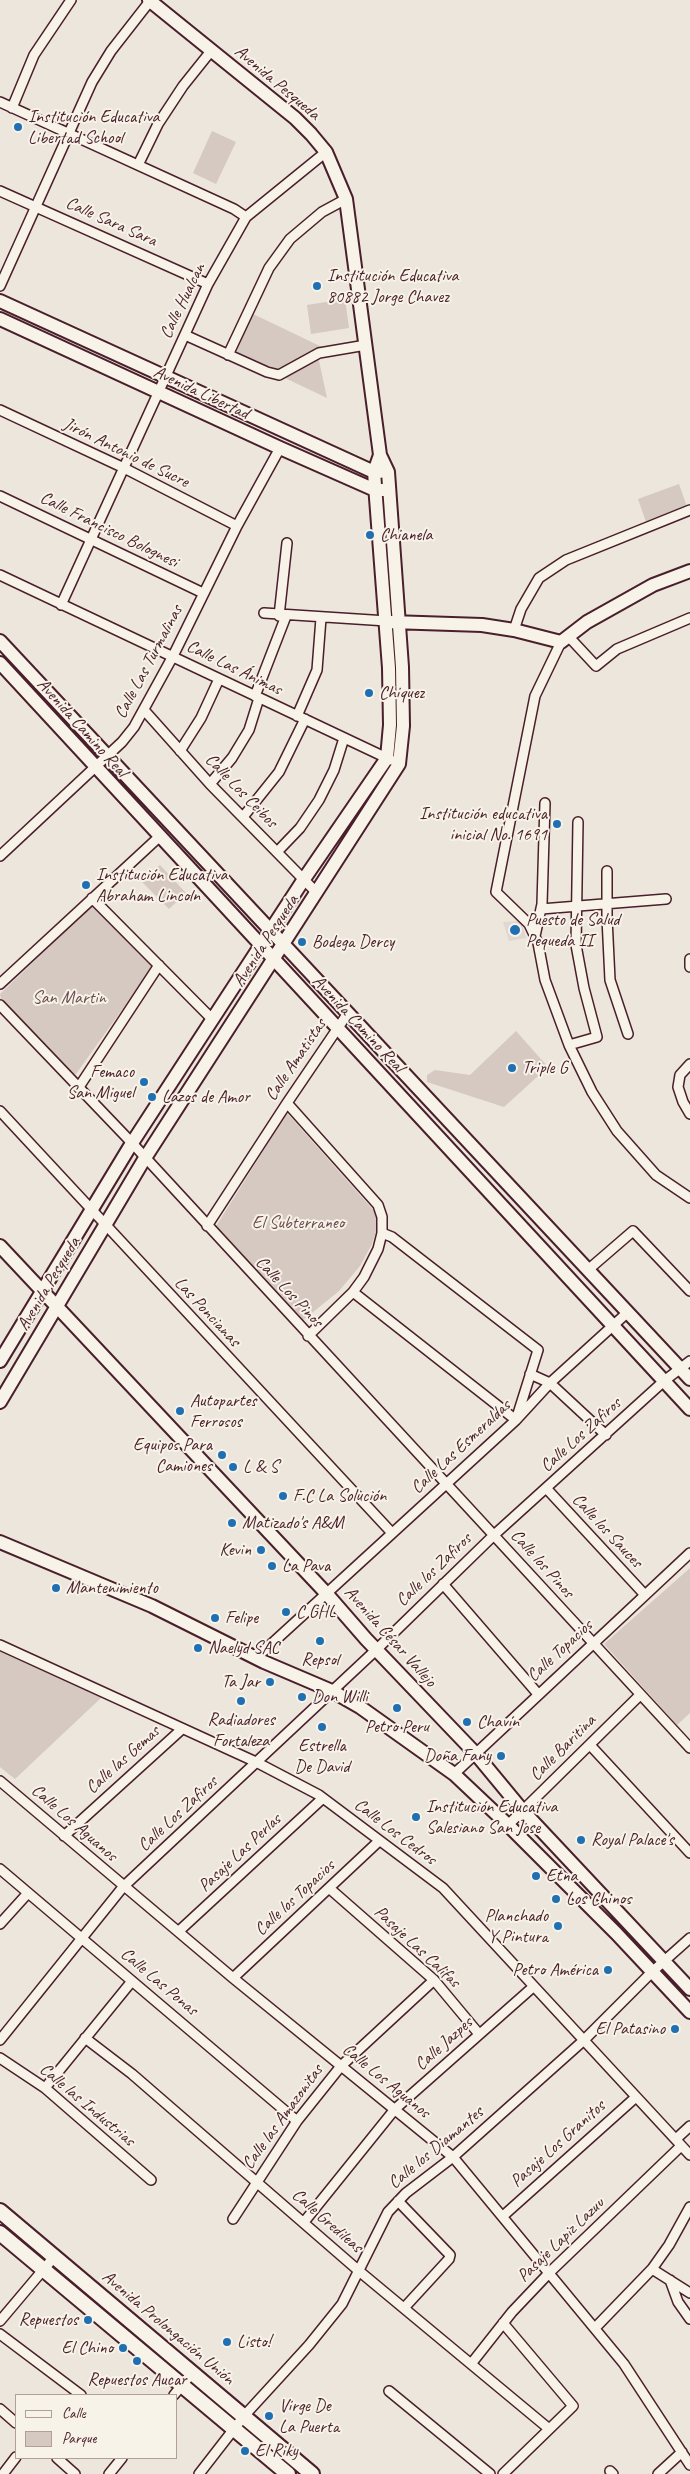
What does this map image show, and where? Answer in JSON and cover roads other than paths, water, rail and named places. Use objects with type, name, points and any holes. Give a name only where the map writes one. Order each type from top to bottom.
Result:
[{"type":"main road","name":"Avenida Pesqueda","points":[[149,1],[295,118],[326,152],[346,200],[380,455],[388,472],[394,548],[393,622]]},
{"type":"main road","name":"Avenida Libertad","points":[[0,301],[374,472],[388,472]]},
{"type":"main road","name":"Avenida Libertad","points":[[0,319],[375,490],[389,490]]},
{"type":"main road","name":"Avenida Pesqueda","points":[[0,1402],[145,1158],[317,893],[393,761],[403,726],[393,622],[380,549],[374,472],[380,455]]},
{"type":"main road","points":[[380,549],[394,548]]},
{"type":"main road","points":[[393,622],[482,625],[565,639],[587,622],[645,590],[690,571]]},
{"type":"main road","name":"Avenida Camino Real","points":[[0,641],[628,1312],[686,1365],[690,1379]]},
{"type":"main road","name":"Avenida Camino Real","points":[[0,663],[94,767],[274,961],[338,1027],[690,1409]]},
{"type":"main road","name":"Avenida Pesqueda","points":[[0,1361],[132,1144],[212,1019],[304,879],[393,761]]},
{"type":"main road","points":[[197,1042],[213,1054]]},
{"type":"main road","name":"Avenida César Vallejo","points":[[0,1246],[326,1593],[376,1650],[474,1753],[523,1811],[690,1989]]},
{"type":"main road","points":[[2,1545],[152,1606],[256,1658],[332,1691],[360,1707],[454,1774],[508,1825],[653,1971],[690,2012]]},
{"type":"main road","name":"Avenida Prolongación Unión","points":[[0,2211],[312,2474]]},
{"type":"main road","name":"Avenida Prolongación Unión","points":[[0,2234],[44,2270],[178,2390],[234,2429],[288,2474]]},
{"type":"street","points":[[12,108],[34,56],[71,0]]},
{"type":"street","points":[[0,286],[92,82],[111,51],[149,1]]},
{"type":"street","points":[[138,165],[163,117],[183,86],[211,50]]},
{"type":"street","points":[[0,102],[234,209],[246,217]]},
{"type":"street","name":"Calle Hualcan","points":[[61,605],[208,284],[246,217],[326,152]]},
{"type":"street","name":"Calle Sara Sara","points":[[0,191],[208,284]]},
{"type":"street","points":[[228,355],[269,268],[290,239],[322,212],[346,200]]},
{"type":"street","points":[[185,335],[267,372],[279,375],[319,353],[366,345]]},
{"type":"street","name":"Jirón Antonio de Sucre","points":[[0,410],[124,468],[237,526]]},
{"type":"street","name":"Calle Las Turmalinas","points":[[0,856],[122,742],[144,710],[173,656],[237,526],[280,448]]},
{"type":"street","name":"Calle Francisco Bolognesi","points":[[0,496],[203,593]]},
{"type":"street","points":[[514,630],[521,609],[539,578],[566,560],[690,510]]},
{"type":"street","points":[[210,784],[232,758],[244,737],[257,697],[282,616],[287,543]]},
{"type":"street","name":"Calle Las Ánimas","points":[[0,575],[393,761]]},
{"type":"street","points":[[264,613],[282,616],[393,622]]},
{"type":"street","points":[[243,818],[279,772],[301,718],[317,670],[321,618]]},
{"type":"street","points":[[690,618],[617,649],[596,666],[565,639],[535,696],[496,892],[529,924],[535,936],[545,980],[569,1046],[592,1092],[617,1131],[656,1175],[690,1198]]},
{"type":"street","points":[[180,750],[200,718],[219,679]]},
{"type":"street","name":"Calle Los Ceibos","points":[[144,710],[210,784],[317,893]]},
{"type":"street","points":[[277,852],[300,828],[320,800],[334,770],[344,738]]},
{"type":"street","points":[[535,936],[541,909],[545,803]]},
{"type":"street","points":[[569,1046],[597,1036],[584,988],[576,945],[578,822]]},
{"type":"street","points":[[0,984],[159,837]]},
{"type":"street","points":[[607,871],[610,980],[628,1034]]},
{"type":"street","points":[[92,898],[212,1019]]},
{"type":"street","points":[[541,909],[576,908],[666,899]]},
{"type":"street","points":[[690,959],[690,967]]},
{"type":"street","points":[[79,1087],[159,966]]},
{"type":"street","name":"Calle Los Pinos","points":[[0,1005],[79,1087],[494,1535]]},
{"type":"street","name":"Calle Amatistas","points":[[207,1226],[348,1013]]},
{"type":"street","points":[[690,1064],[680,1075],[678,1087],[683,1102],[690,1114]]},
{"type":"street","points":[[287,1103],[378,1205],[382,1217],[382,1233],[372,1263],[353,1292],[308,1336]]},
{"type":"street","name":"Las Poncianas","points":[[0,1111],[392,1534]]},
{"type":"street","points":[[589,1269],[633,1231],[690,1291]]},
{"type":"street","points":[[353,1292],[516,1420],[538,1350],[392,1237],[382,1233]]},
{"type":"street","name":"Calle Las Esmeraldas","points":[[392,1534],[516,1420],[550,1383],[628,1312]]},
{"type":"street","name":"Calle Los Zafiros","points":[[494,1535],[664,1381],[686,1365]]},
{"type":"street","points":[[530,1374],[550,1383],[606,1435]]},
{"type":"street","name":"Calle los Sauces","points":[[546,1488],[645,1595]]},
{"type":"street","points":[[256,1658],[392,1534]]},
{"type":"street","name":"Calle los Zafiros","points":[[332,1691],[494,1535]]},
{"type":"street","name":"Calle los Pinos","points":[[494,1535],[592,1644],[690,1748]]},
{"type":"street","name":"Calle Topacios","points":[[454,1774],[474,1753],[690,1553]]},
{"type":"street","points":[[443,1584],[538,1694]]},
{"type":"street","name":"Calle Los Cedros","points":[[0,1645],[256,1762],[323,1798],[443,1888],[690,2155]]},
{"type":"street","name":"Calle Los Zafiros","points":[[0,2040],[123,1886],[332,1691]]},
{"type":"street","name":"Calle Baritina","points":[[508,1825],[640,1695]]},
{"type":"street","name":"Calle las Gemas","points":[[64,1836],[182,1729]]},
{"type":"street","points":[[590,1744],[690,1853]]},
{"type":"street","name":"Calle Los Aguanos","points":[[0,1781],[234,1978],[453,2156],[624,2364],[690,2465]]},
{"type":"street","name":"Pasaje Las Perlas","points":[[179,1931],[323,1798]]},
{"type":"street","name":"Calle los Topacios","points":[[234,1978],[379,1841]]},
{"type":"street","name":"Calle Las Ponas","points":[[0,1869],[297,2121]]},
{"type":"street","name":"Pasaje Las Califas","points":[[328,1888],[434,1980],[479,2034]]},
{"type":"street","points":[[0,1924],[28,1893]]},
{"type":"street","name":"Calle los Diamantes","points":[[199,2474],[244,2416],[310,2345],[342,2304],[388,2212],[398,2201],[453,2156],[583,2041],[653,1971],[690,1938]]},
{"type":"street","name":"Calle las Amazonitas","points":[[233,2219],[297,2121],[341,2066],[434,1980]]},
{"type":"street","points":[[45,2088],[132,1981]]},
{"type":"street","name":"Calle Jazpes","points":[[304,2222],[395,2109],[533,1987]]},
{"type":"street","name":"Calle Gredileas","points":[[85,2038],[132,2074],[359,2271],[548,2428]]},
{"type":"street","name":"Calle las Industrias","points":[[0,2058],[45,2088],[151,2180]]},
{"type":"street","name":"Pasaje Los Granitos","points":[[503,2216],[636,2097]]},
{"type":"street","name":"Pasaje Lapiz Lazuu","points":[[471,2364],[503,2323],[550,2272],[679,2142],[690,2126]]},
{"type":"street","points":[[398,2201],[450,2254],[449,2259],[404,2308]]},
{"type":"street","points":[[595,2328],[652,2269],[669,2245],[690,2207]]},
{"type":"street","points":[[0,2321],[54,2257]]},
{"type":"street","points":[[652,2269],[690,2292]]},
{"type":"street","points":[[669,2280],[678,2302],[690,2319]]},
{"type":"street","points":[[503,2323],[573,2406],[548,2428],[503,2474]]},
{"type":"street","points":[[0,2334],[70,2392]]},
{"type":"street","points":[[178,2390],[192,2373]]},
{"type":"street","points":[[390,2391],[490,2474]]},
{"type":"street","points":[[0,2409],[15,2422]]},
{"type":"street","points":[[658,2474],[682,2452]]},
{"type":"street","points":[[2,2474],[15,2458]]},
{"type":"street","points":[[58,2459],[75,2474]]},
{"type":"street","points":[[109,2474],[121,2459]]},
{"type":"place","name":"Institución Educativa Libertad School","points":[[18,127]]},
{"type":"place","name":"Institución Educativa 80882 Jorge Chavez","points":[[317,286]]},
{"type":"place","name":"Chianela","points":[[370,535]]},
{"type":"place","name":"Chiquez","points":[[369,693]]},
{"type":"place","name":"Institución educativa inicial No. 1691","points":[[557,824]]},
{"type":"place","name":"Institución Educativa Abraham Lincoln","points":[[86,885]]},
{"type":"place","name":"Puesto de Salud Pequeda II","points":[[515,930]]},
{"type":"place","name":"Bodega Dercy","points":[[302,942]]},
{"type":"place","name":"Triple G","points":[[512,1068]]},
{"type":"place","name":"Femaco San Miguel","points":[[144,1082]]},
{"type":"place","name":"Lazos de Amor","points":[[152,1097]]},
{"type":"place","name":"Autopartes Ferrosos","points":[[180,1411]]},
{"type":"place","name":"Equipos Para Camiones","points":[[222,1455]]},
{"type":"place","name":"L & S","points":[[233,1467]]},
{"type":"place","name":"F.C La Solución","points":[[283,1496]]},
{"type":"place","name":"Matizado's A&M","points":[[232,1523]]},
{"type":"place","name":"Kevin","points":[[261,1550]]},
{"type":"place","name":"La Pava","points":[[272,1566]]},
{"type":"place","name":"Mantenimiento","points":[[56,1588]]},
{"type":"place","name":"C GHL","points":[[286,1612]]},
{"type":"place","name":"Felipe","points":[[215,1618]]},
{"type":"place","name":"Repsol","points":[[320,1641]]},
{"type":"place","name":"Naelyd SAC","points":[[198,1648]]},
{"type":"place","name":"Ta Jar","points":[[270,1682]]},
{"type":"place","name":"Don Willi","points":[[302,1697]]},
{"type":"place","name":"Radiadores Fortaleza","points":[[241,1701]]},
{"type":"place","name":"Petro Peru","points":[[397,1708]]},
{"type":"place","name":"Chavín","points":[[467,1722]]},
{"type":"place","name":"Estrella De David","points":[[322,1727]]},
{"type":"place","name":"Doña Fany","points":[[501,1756]]},
{"type":"place","name":"Institución Educativa Salesiano San Jose","points":[[416,1817]]},
{"type":"place","name":"Royal Palace's","points":[[581,1840]]},
{"type":"place","name":"Etna","points":[[536,1876]]},
{"type":"place","name":"Los Chinos","points":[[556,1899]]},
{"type":"place","name":"Planchado Y Pintura","points":[[558,1926]]},
{"type":"place","name":"Petro América","points":[[608,1970]]},
{"type":"place","name":"El Patasino","points":[[675,2029]]},
{"type":"place","name":"Repuestos","points":[[88,2320]]},
{"type":"place","name":"Listo!","points":[[227,2342]]},
{"type":"place","name":"El Chino","points":[[123,2348]]},
{"type":"place","name":"Repuestos Aucar","points":[[137,2361]]},
{"type":"place","name":"Virge De La Puerta","points":[[269,2416]]},
{"type":"place","name":"El Riky","points":[[245,2451]]},
{"type":"park label","name":"San Martin","points":[[69,998]]},
{"type":"park label","name":"El Subterraneo","points":[[298,1223]]}]
